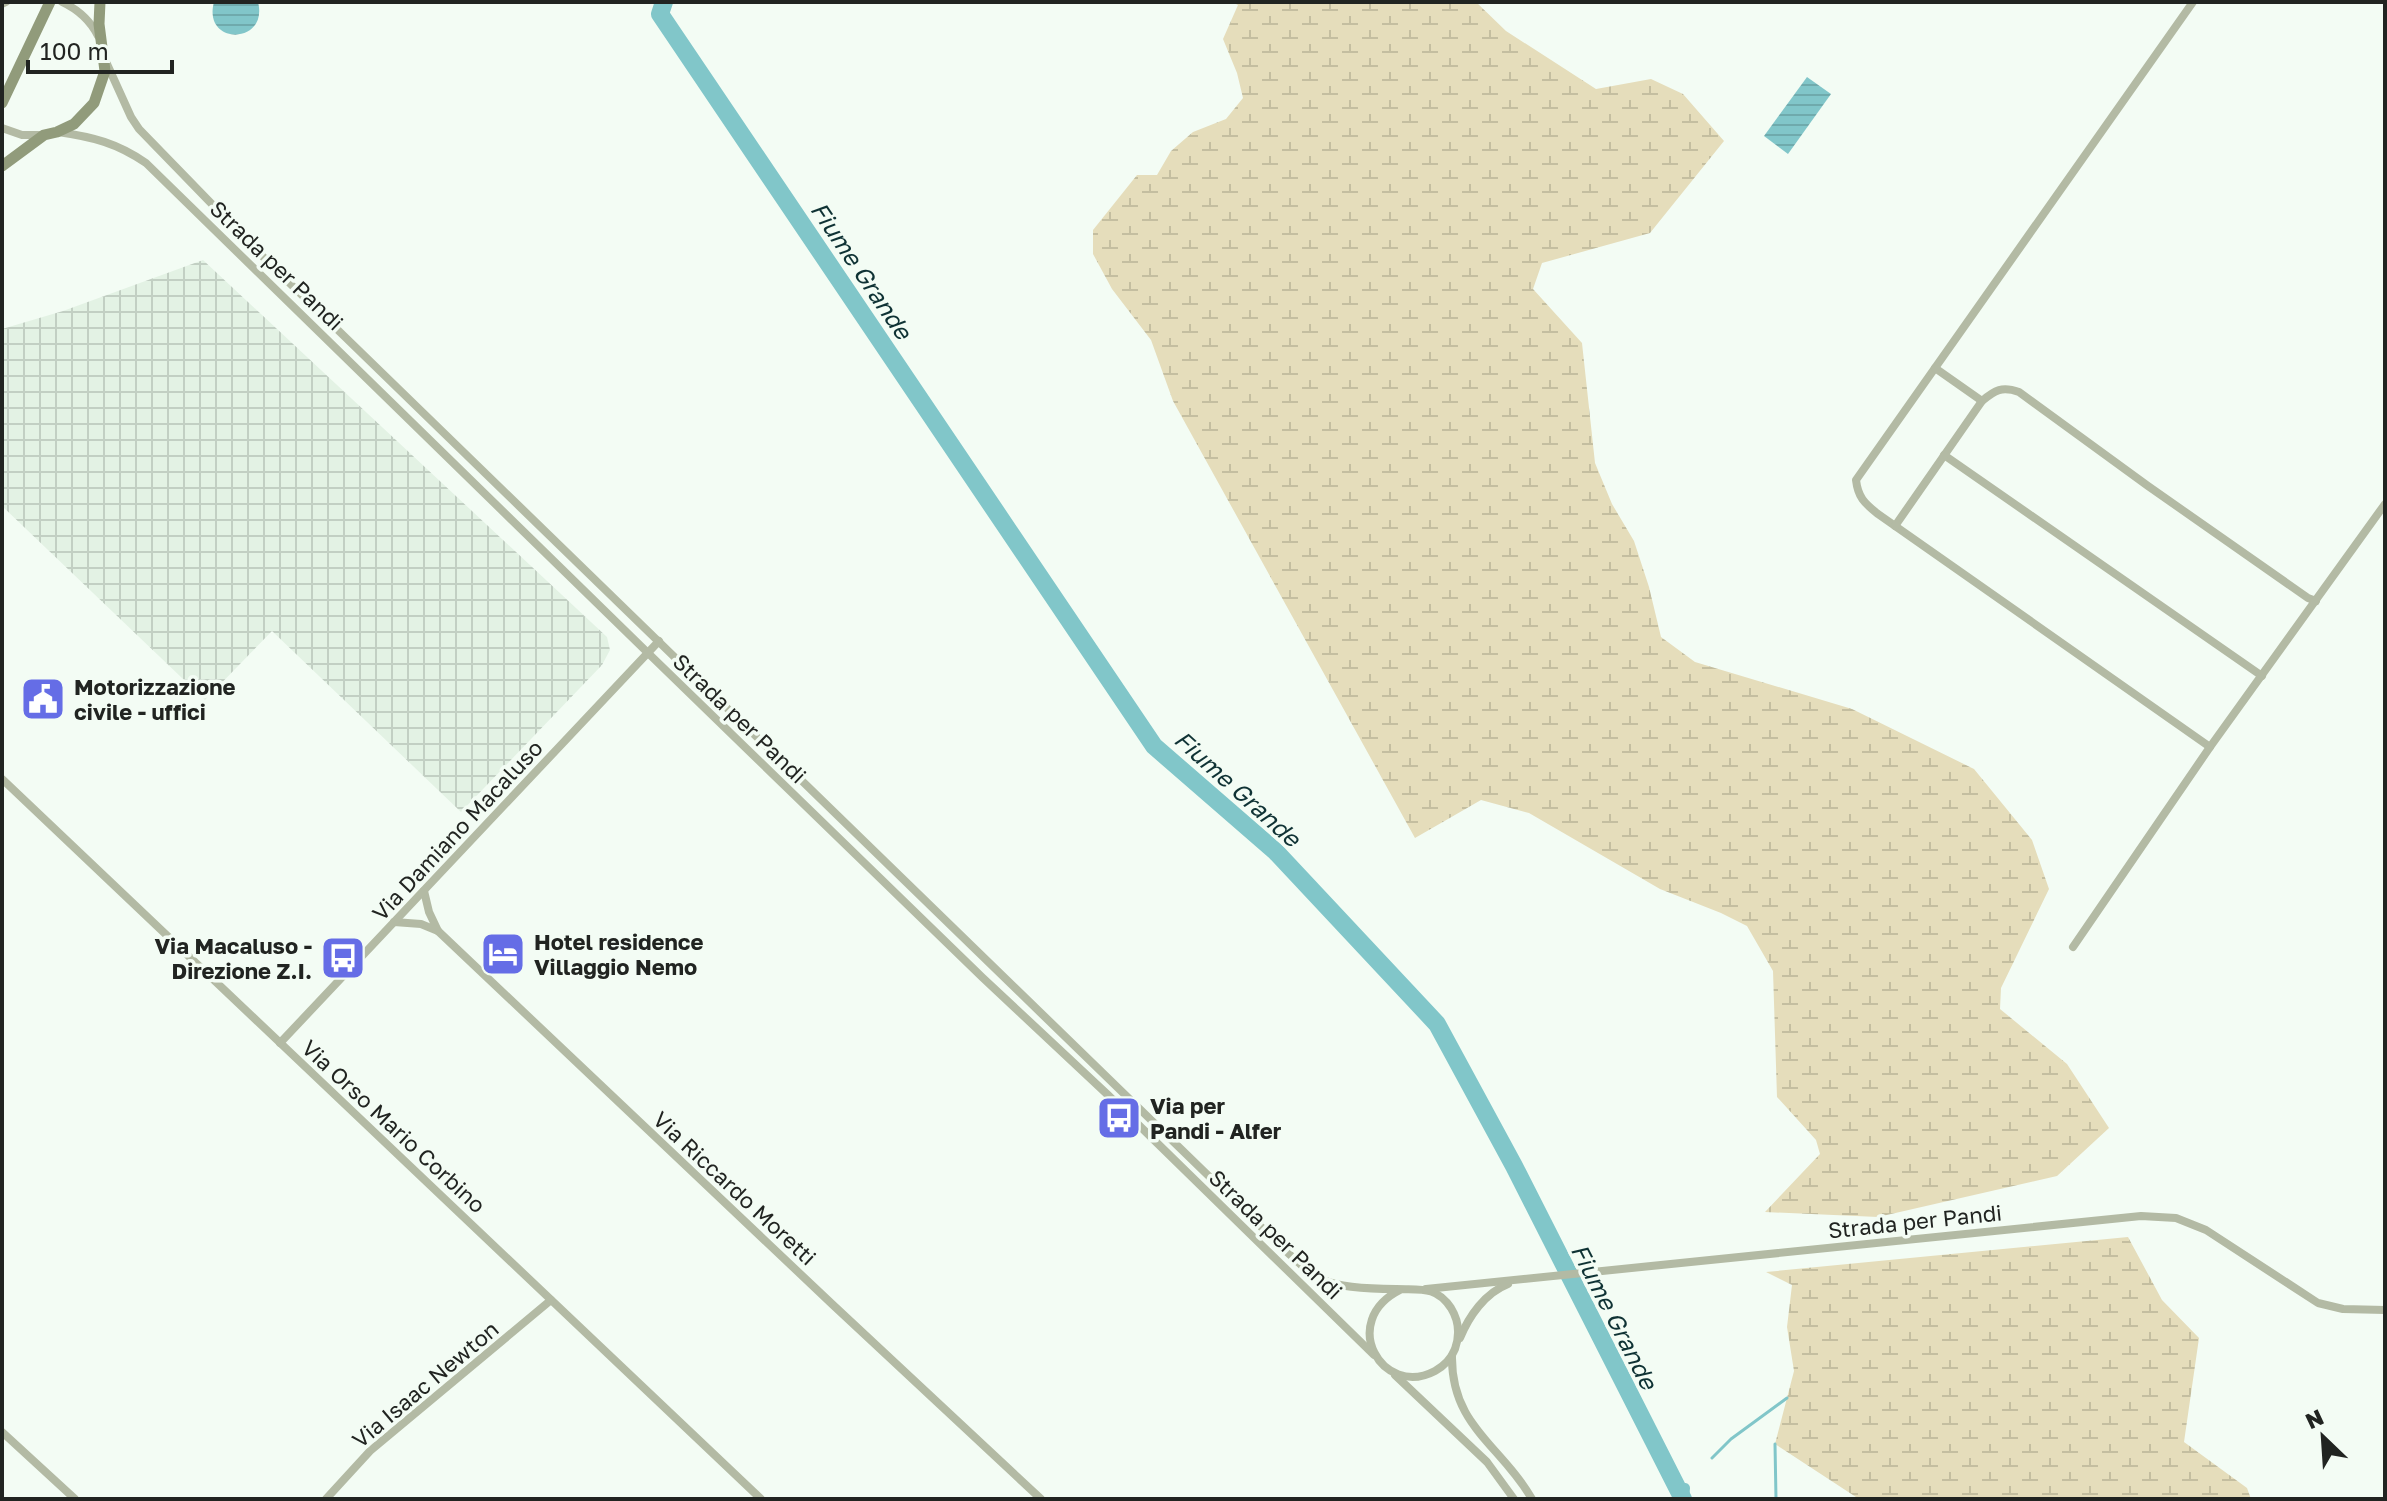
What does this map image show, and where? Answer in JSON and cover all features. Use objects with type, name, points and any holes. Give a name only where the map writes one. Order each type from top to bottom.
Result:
[{"type":"street","points":[[2,103],[50,2]]},
{"type":"street","points":[[62,2],[87,18],[102,45]]},
{"type":"street","points":[[2,128],[22,135],[57,132],[74,124],[94,103],[103,81],[100,2]]},
{"type":"street","points":[[2193,2],[1856,480],[1857,492],[1863,502],[2210,747]]},
{"type":"street","name":"Strada per Pandi","points":[[104,58],[131,117],[153,145],[285,278],[1313,1275],[1326,1282],[1400,1290],[1425,1289],[2141,1216],[2176,1218],[2206,1230],[2318,1303],[2343,1309],[2385,1310]]},
{"type":"street","name":"Strada per Pandi","points":[[57,132],[91,136],[120,147],[146,163],[983,978],[1487,1462],[1514,1499]]},
{"type":"street","points":[[2,166],[44,135]]},
{"type":"street","points":[[1935,368],[1982,401]]},
{"type":"street","points":[[1895,526],[1982,401],[2004,387],[2019,392],[2172,503],[2316,601]]},
{"type":"street","points":[[1944,455],[2262,676]]},
{"type":"street","points":[[2073,947],[2210,747],[2385,504]]},
{"type":"street","name":"Via Damiano Macaluso","points":[[280,1043],[659,641]]},
{"type":"street","name":"Via Orso Mario Corbino","points":[[2,779],[755,1497]]},
{"type":"street","name":"Via Riccardo Moretti","points":[[424,891],[438,931],[1041,1499]]},
{"type":"street","points":[[394,922],[421,924],[438,931]]},
{"type":"street","points":[[1388,1369],[1413,1377],[1428,1375],[1441,1368],[1452,1356],[1465,1325],[1486,1298],[1516,1281]]},
{"type":"street","points":[[1425,1289],[1448,1303],[1455,1315],[1457,1343]]},
{"type":"street","points":[[1380,1362],[1370,1341],[1372,1316],[1388,1295],[1400,1290]]},
{"type":"street","name":"Via Isaac Newton","points":[[326,1499],[370,1451],[551,1300]]},
{"type":"street","points":[[1452,1356],[1454,1384],[1463,1411],[1477,1432],[1516,1473],[1532,1499]]},
{"type":"street","points":[[2,1432],[75,1499]]},
{"type":"shaded area","points":[[203,260],[607,637],[610,650],[602,665],[461,812],[272,631],[205,700],[2,506],[2,329],[63,311]]},
{"type":"green space","points":[[1232,2],[1476,2],[1506,31],[1596,89],[1651,79],[1683,94],[1724,141],[1650,233],[1542,263],[1533,289],[1582,343],[1595,463],[1612,504],[1634,541],[1661,637],[1695,662],[1852,709],[1974,769],[2032,840],[2049,889],[2001,988],[2000,1009],[2067,1064],[2109,1128],[2057,1176],[1878,1217],[1765,1212],[1820,1154],[1816,1140],[1777,1097],[1773,971],[1747,926],[1660,889],[1529,813],[1481,800],[1415,838],[1173,401],[1151,340],[1112,289],[1093,254],[1093,230],[1137,175],[1157,175],[1171,151],[1193,132],[1226,119],[1243,98],[1223,39],[1238,5]]},
{"type":"green space","points":[[2128,1237],[2162,1300],[2199,1338],[2184,1442],[2247,1488],[2251,1499],[1859,1499],[1775,1444],[1794,1371],[1787,1327],[1792,1285],[1766,1272]]},
{"type":"water","points":[[214,2],[258,2],[259,16],[254,26],[246,32],[236,35],[226,33],[217,27],[213,16]]},
{"type":"water","points":[[1807,77],[1831,94],[1788,154],[1764,136]]},
{"type":"waterway","name":"Fiume Grande","points":[[664,2],[660,14],[1154,746],[1276,852],[1437,1024],[1514,1166],[1683,1499]]},
{"type":"waterway","points":[[1712,1458],[1731,1439],[1787,1398]]},
{"type":"waterway","name":"Fiume Grande","points":[[1775,1444],[1776,1499]]},
{"type":"waterway","name":"Fiume Grande","points":[[1684,1499],[1685,1488]]},
{"type":"place","name":"Motorizzazione civile - uffici","points":[[43,699]]},
{"type":"place","name":"Hotel residence Villaggio Nemo","points":[[503,954]]},
{"type":"place","name":"Via Macaluso - Direzione Z.I.","points":[[343,958]]},
{"type":"place","name":"Via per Pandi - Alfer","points":[[1119,1118]]}]
